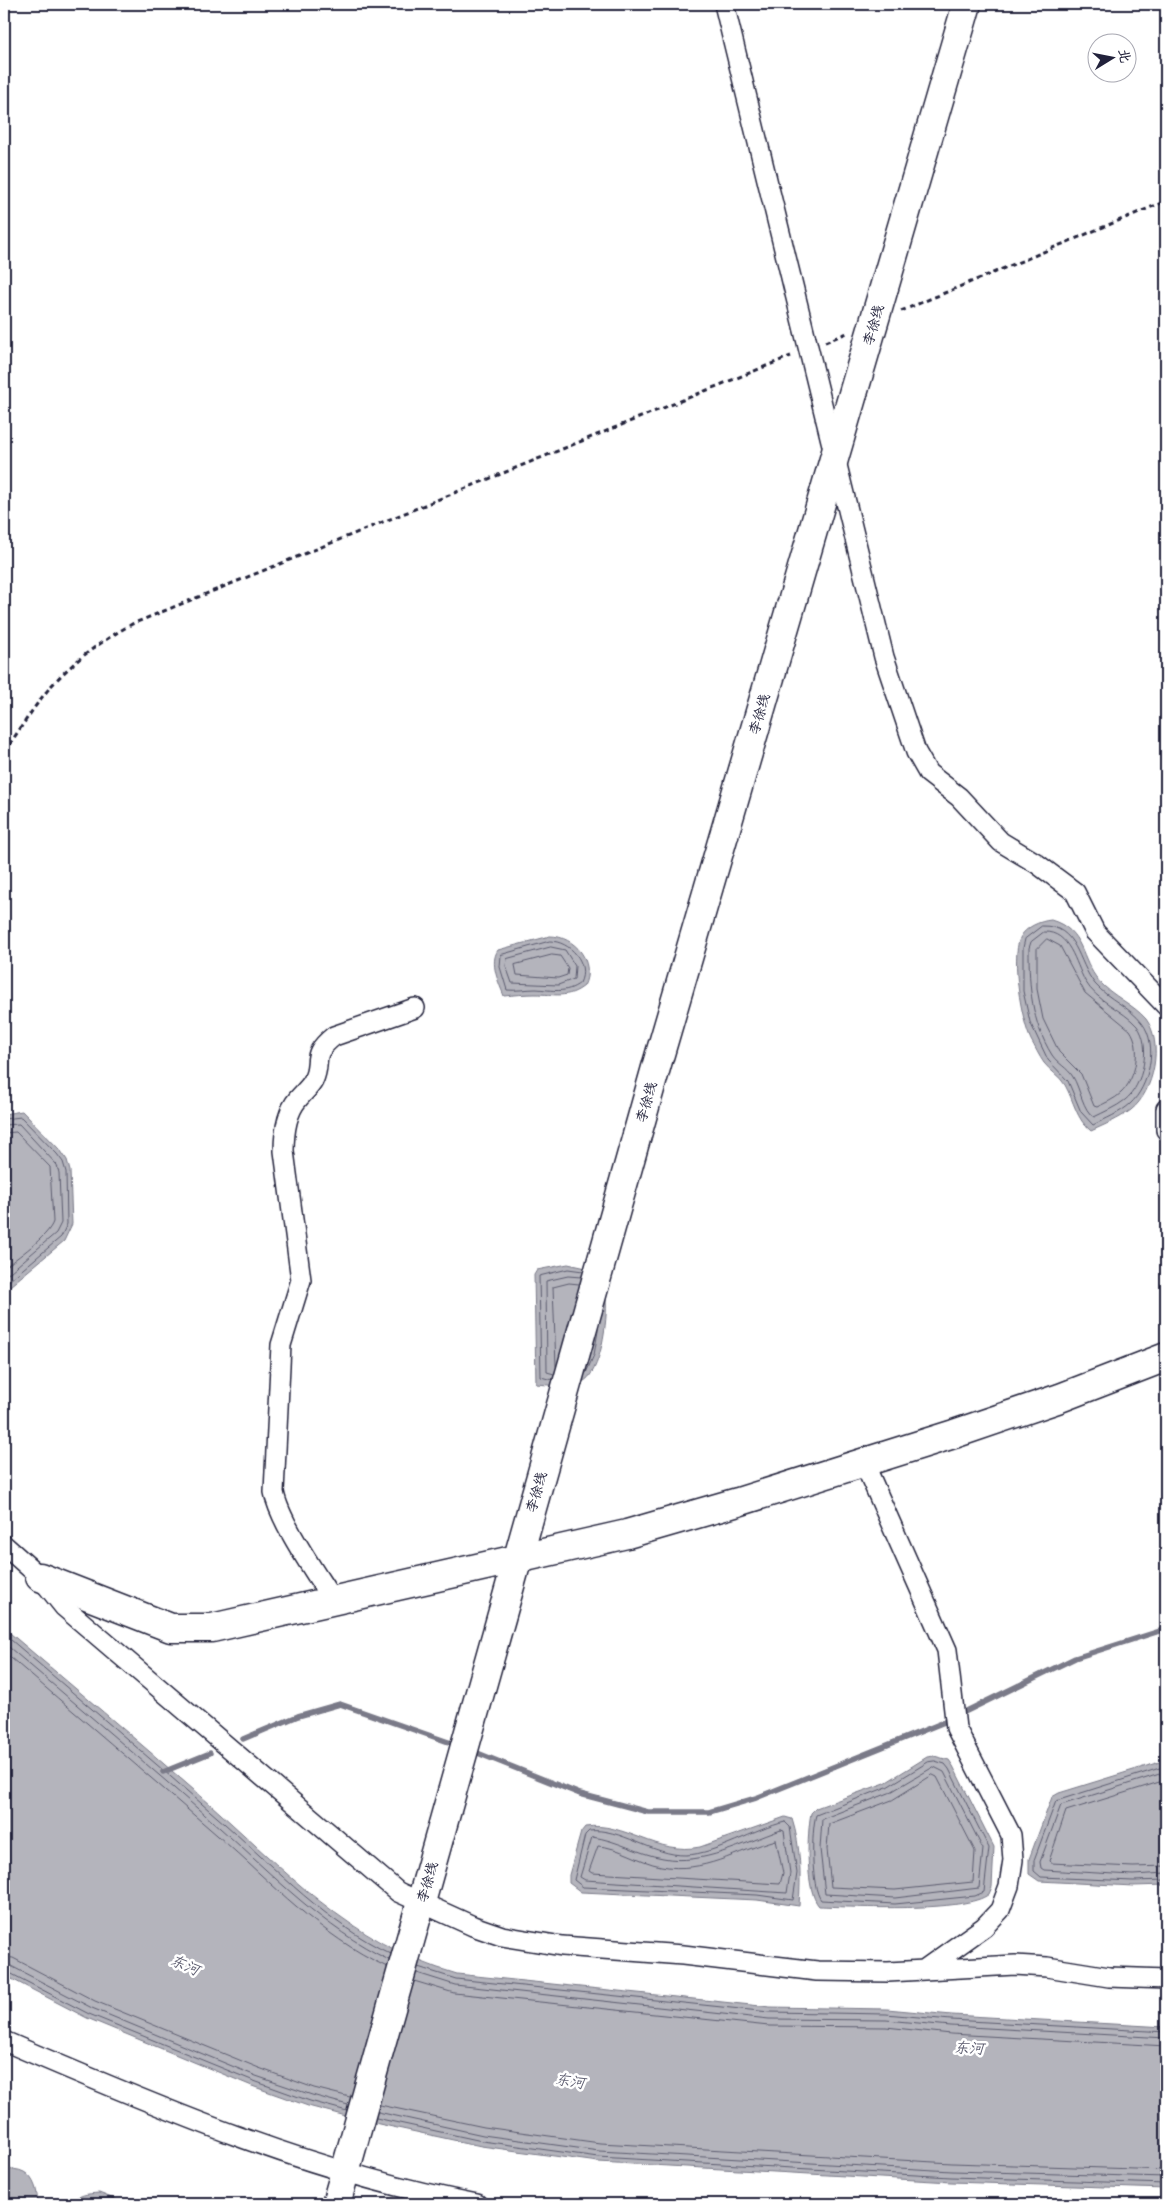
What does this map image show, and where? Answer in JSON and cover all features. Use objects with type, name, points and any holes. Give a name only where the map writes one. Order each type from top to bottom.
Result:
[{"type":"main road","name":"李徐线","points":[[336,2204],[654,1074],[967,4]]},
{"type":"main road","points":[[40,1577],[171,1628],[212,1628],[627,1534],[864,1463],[1060,1398],[1166,1357]]},
{"type":"street","points":[[724,4],[884,657],[921,762],[928,773],[959,797],[1001,842],[1036,863],[1076,892],[1095,932],[1166,1006]]},
{"type":"street","points":[[334,1601],[282,1514],[274,1492],[281,1345],[301,1280],[284,1151],[284,1130],[296,1100],[313,1082],[317,1058],[324,1044],[334,1036],[414,1008]]},
{"type":"street","points":[[1166,1109],[1166,1130]]},
{"type":"street","points":[[864,1463],[947,1650],[956,1728],[1011,1836],[1013,1860],[1005,1898],[993,1919],[924,1970]]},
{"type":"street","points":[[4,1545],[40,1577],[64,1607],[398,1892],[444,1915],[502,1936],[562,1946],[683,1955],[817,1971],[879,1972],[1015,1966],[1047,1967],[1109,1976],[1166,1979]]},
{"type":"street","points":[[4,2041],[166,2109],[292,2156],[387,2184],[477,2204]]},
{"type":"path","points":[[892,315],[1166,201]]},
{"type":"path","points":[[4,752],[52,685],[71,666],[92,648],[132,624],[855,330]]},
{"type":"water","points":[[1051,920],[1062,925],[1076,938],[1088,964],[1099,981],[1146,1019],[1154,1041],[1154,1067],[1151,1080],[1139,1102],[1122,1116],[1091,1131],[1082,1121],[1063,1082],[1046,1066],[1031,1040],[1018,989],[1017,948],[1020,938],[1033,925]]},
{"type":"water","points":[[550,936],[568,940],[581,952],[587,968],[584,986],[572,993],[566,994],[504,996],[494,961],[498,950]]},
{"type":"water","points":[[22,1111],[61,1151],[67,1160],[70,1171],[72,1224],[64,1241],[4,1291],[4,1114]]},
{"type":"water","points":[[568,1264],[591,1269],[602,1287],[605,1296],[606,1319],[602,1345],[594,1369],[589,1377],[582,1382],[565,1386],[536,1384],[534,1275],[537,1270]]},
{"type":"water","name":"东河","points":[[4,1628],[178,1776],[319,1901],[383,1943],[418,1960],[457,1974],[770,2007],[887,2009],[952,2015],[1166,2027],[1166,2189],[951,2182],[598,2162],[481,2146],[365,2121],[308,2106],[252,2086],[87,2018],[4,1975]]},
{"type":"water","points":[[934,1756],[949,1760],[953,1766],[994,1847],[992,1887],[989,1894],[977,1900],[958,1904],[908,1908],[819,1906],[814,1899],[809,1875],[808,1847],[811,1813],[816,1808],[885,1783],[927,1757]]},
{"type":"water","points":[[1166,1760],[1166,1885],[1133,1886],[1039,1881],[1029,1874],[1029,1859],[1052,1797],[1059,1793]]},
{"type":"water","points":[[785,1817],[792,1819],[799,1851],[799,1906],[757,1900],[581,1892],[569,1883],[569,1875],[581,1832],[585,1827],[614,1829],[655,1843],[684,1848],[700,1847]]},
{"type":"water","points":[[4,2168],[20,2170],[28,2174],[35,2186],[37,2204],[4,2204]]},
{"type":"water","points":[[99,2193],[127,2204],[71,2204],[80,2196]]},
{"type":"waterway","points":[[470,1750],[580,1794],[648,1812],[709,1812],[756,1798],[942,1723],[1075,1658],[1166,1629]]},
{"type":"waterway","points":[[243,1739],[298,1716],[340,1704],[457,1745]]},
{"type":"waterway","points":[[163,1772],[210,1753]]}]
